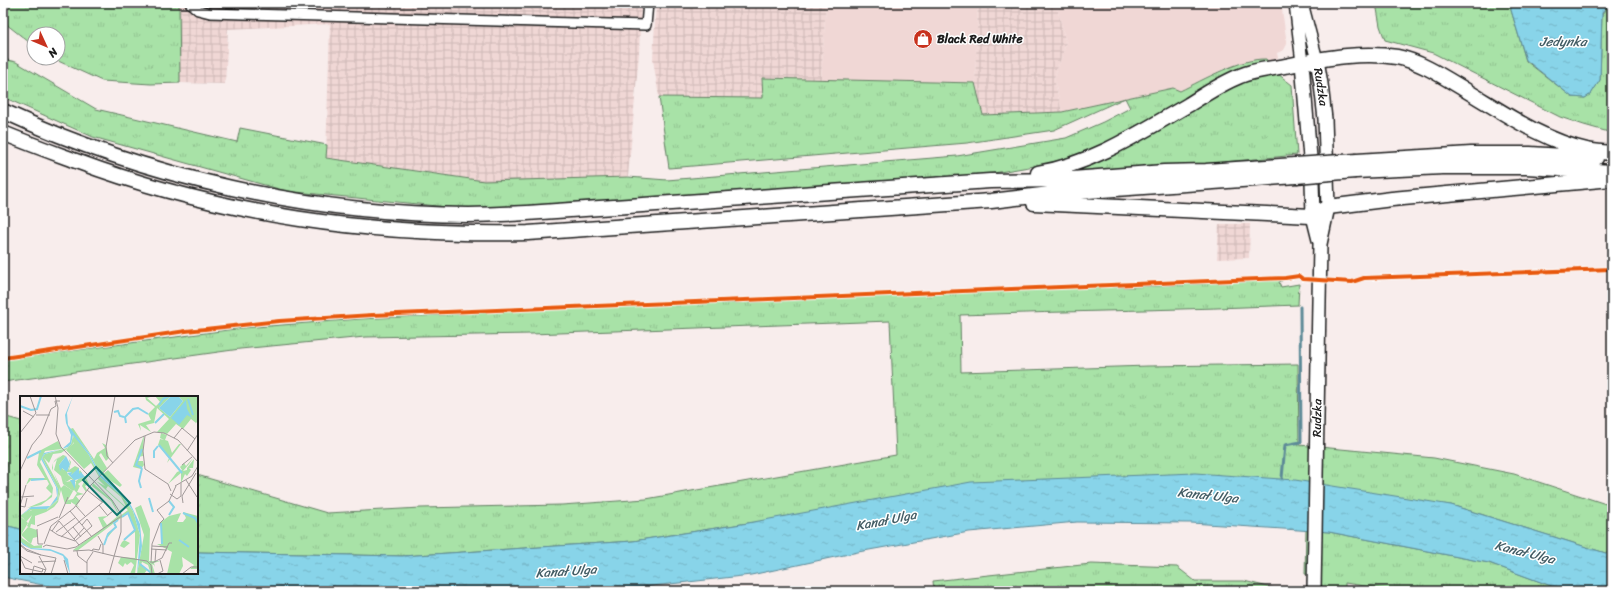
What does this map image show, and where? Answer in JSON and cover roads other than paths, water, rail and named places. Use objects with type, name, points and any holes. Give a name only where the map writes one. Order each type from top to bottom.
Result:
[{"type":"main road","points":[[990,181],[1053,171],[1090,158],[1132,138],[1210,91],[1240,76],[1258,71],[1317,60],[1378,54],[1399,57],[1446,78],[1539,132],[1587,150],[1612,153]]},
{"type":"main road","name":"Rudzka","points":[[1314,591],[1320,244],[1328,207],[1325,119],[1317,60]]},
{"type":"main road","name":"Rudzka","points":[[1302,63],[1312,181],[1313,216],[1320,244]]},
{"type":"main road","points":[[3,111],[56,134],[105,152],[154,168],[211,183],[314,203],[411,212],[469,215],[534,213],[990,181],[1059,180],[1164,172],[1296,171]]},
{"type":"main road","points":[[3,132],[100,170],[148,186],[204,201],[308,221],[414,232],[470,234],[528,233],[991,201],[1059,193],[1471,154],[1530,154],[1612,159]]},
{"type":"main road","points":[[1356,166],[1526,167],[1612,172]]},
{"type":"main road","points":[[991,201],[1313,216],[1328,207],[1392,199],[1612,179]]},
{"type":"street","points":[[190,3],[198,10],[210,13],[646,24],[648,3]]},
{"type":"street","name":"Rudzka","points":[[1295,3],[1302,63]]},
{"type":"street","name":"Rudzka","points":[[1302,3],[1317,60]]},
{"type":"water","name":"Jedynka","points":[[1511,3],[1609,3],[1602,13],[1600,80],[1591,94],[1585,98],[1572,97],[1526,60],[1511,10]]},
{"type":"water","name":"Kanał Ulga","points":[[1195,473],[1295,480],[1451,505],[1612,555],[1612,591],[1565,591],[1489,563],[1329,532],[1191,523],[1077,522],[969,532],[858,552],[751,575],[607,591],[86,591],[63,589],[3,577],[3,525],[20,529],[20,574],[198,574],[198,552],[402,556],[633,541],[748,523],[971,482]]},
{"type":"waterway","points":[[1282,478],[1285,445],[1301,442],[1300,307]]},
{"type":"place","name":"Black Red White","points":[[923,39]]}]
